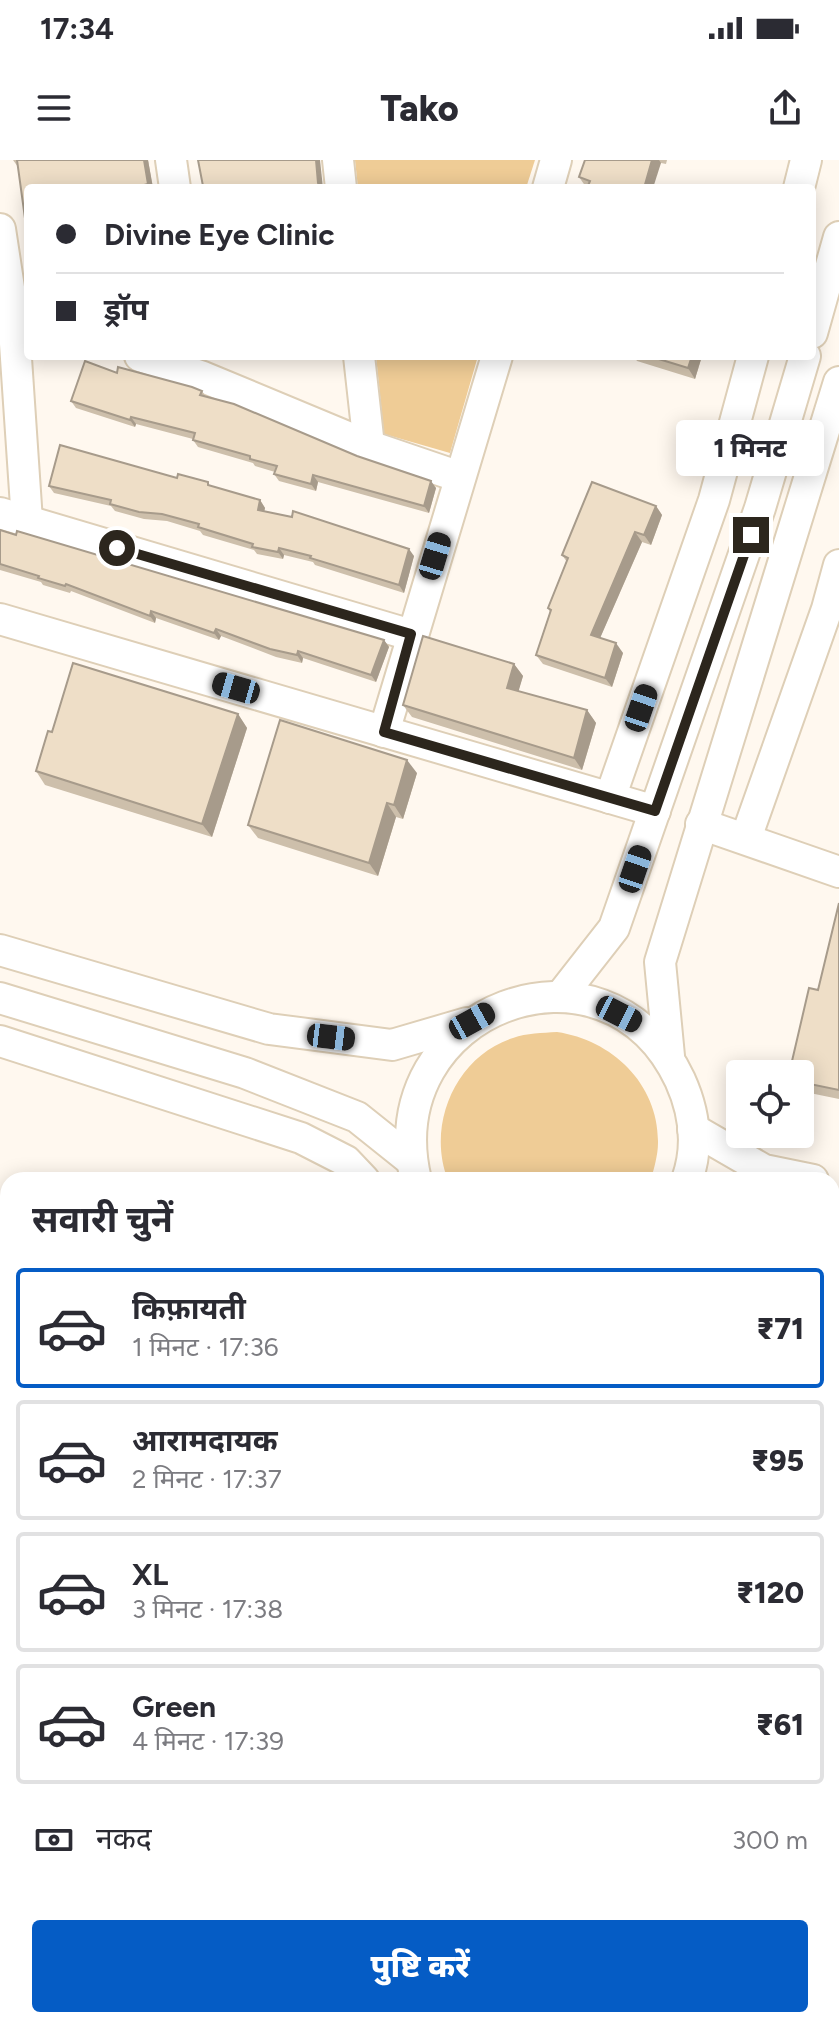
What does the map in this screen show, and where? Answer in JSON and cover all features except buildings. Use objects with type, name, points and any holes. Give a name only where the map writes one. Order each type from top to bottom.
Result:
[{"type":"street","points":[[171,160],[174,184]]},
{"type":"street","points":[[338,160],[341,184]]},
{"type":"street","points":[[549,184],[556,160]]},
{"type":"street","points":[[800,184],[806,160]]},
{"type":"street","points":[[0,229],[20,316],[14,517],[411,635]]},
{"type":"street","points":[[816,319],[839,237]]},
{"type":"street","points":[[164,360],[201,366],[369,446],[460,477]]},
{"type":"street","points":[[359,360],[369,446]]},
{"type":"street","points":[[384,732],[496,360]]},
{"type":"street","points":[[610,798],[714,500],[752,360]]},
{"type":"street","points":[[560,997],[614,928],[760,508],[804,360]]},
{"type":"street","points":[[690,1172],[695,1158],[691,1104],[669,1056],[660,962],[839,382]]},
{"type":"street","points":[[746,838],[827,609],[839,565]]},
{"type":"street","points":[[0,619],[655,811]]},
{"type":"street","points":[[701,824],[839,872]]},
{"type":"street","points":[[0,950],[269,1029],[392,1045],[472,1021],[495,1008],[522,999],[560,997],[604,1006],[634,1022],[669,1056]]},
{"type":"street","points":[[0,998],[245,1073],[357,1117],[414,1170]]},
{"type":"street","points":[[414,1170],[414,1107],[437,1056],[472,1021]]},
{"type":"street","points":[[0,1041],[301,1138],[346,1161],[356,1172]]},
{"type":"street","points":[[693,1129],[764,1170],[774,1172]]},
{"type":"shaded area","points":[[355,160],[535,160],[527,184],[358,184]]},
{"type":"shaded area","points":[[376,360],[477,360],[450,453],[384,434]]},
{"type":"shaded area","points":[[557,1032],[577,1037],[596,1044],[628,1068],[641,1084],[656,1122],[658,1148],[653,1172],[446,1172],[441,1137],[444,1116],[462,1076],[493,1047],[518,1036]]},
{"type":"route","points":[[117,548],[411,634],[384,732],[655,811],[751,535]]}]
